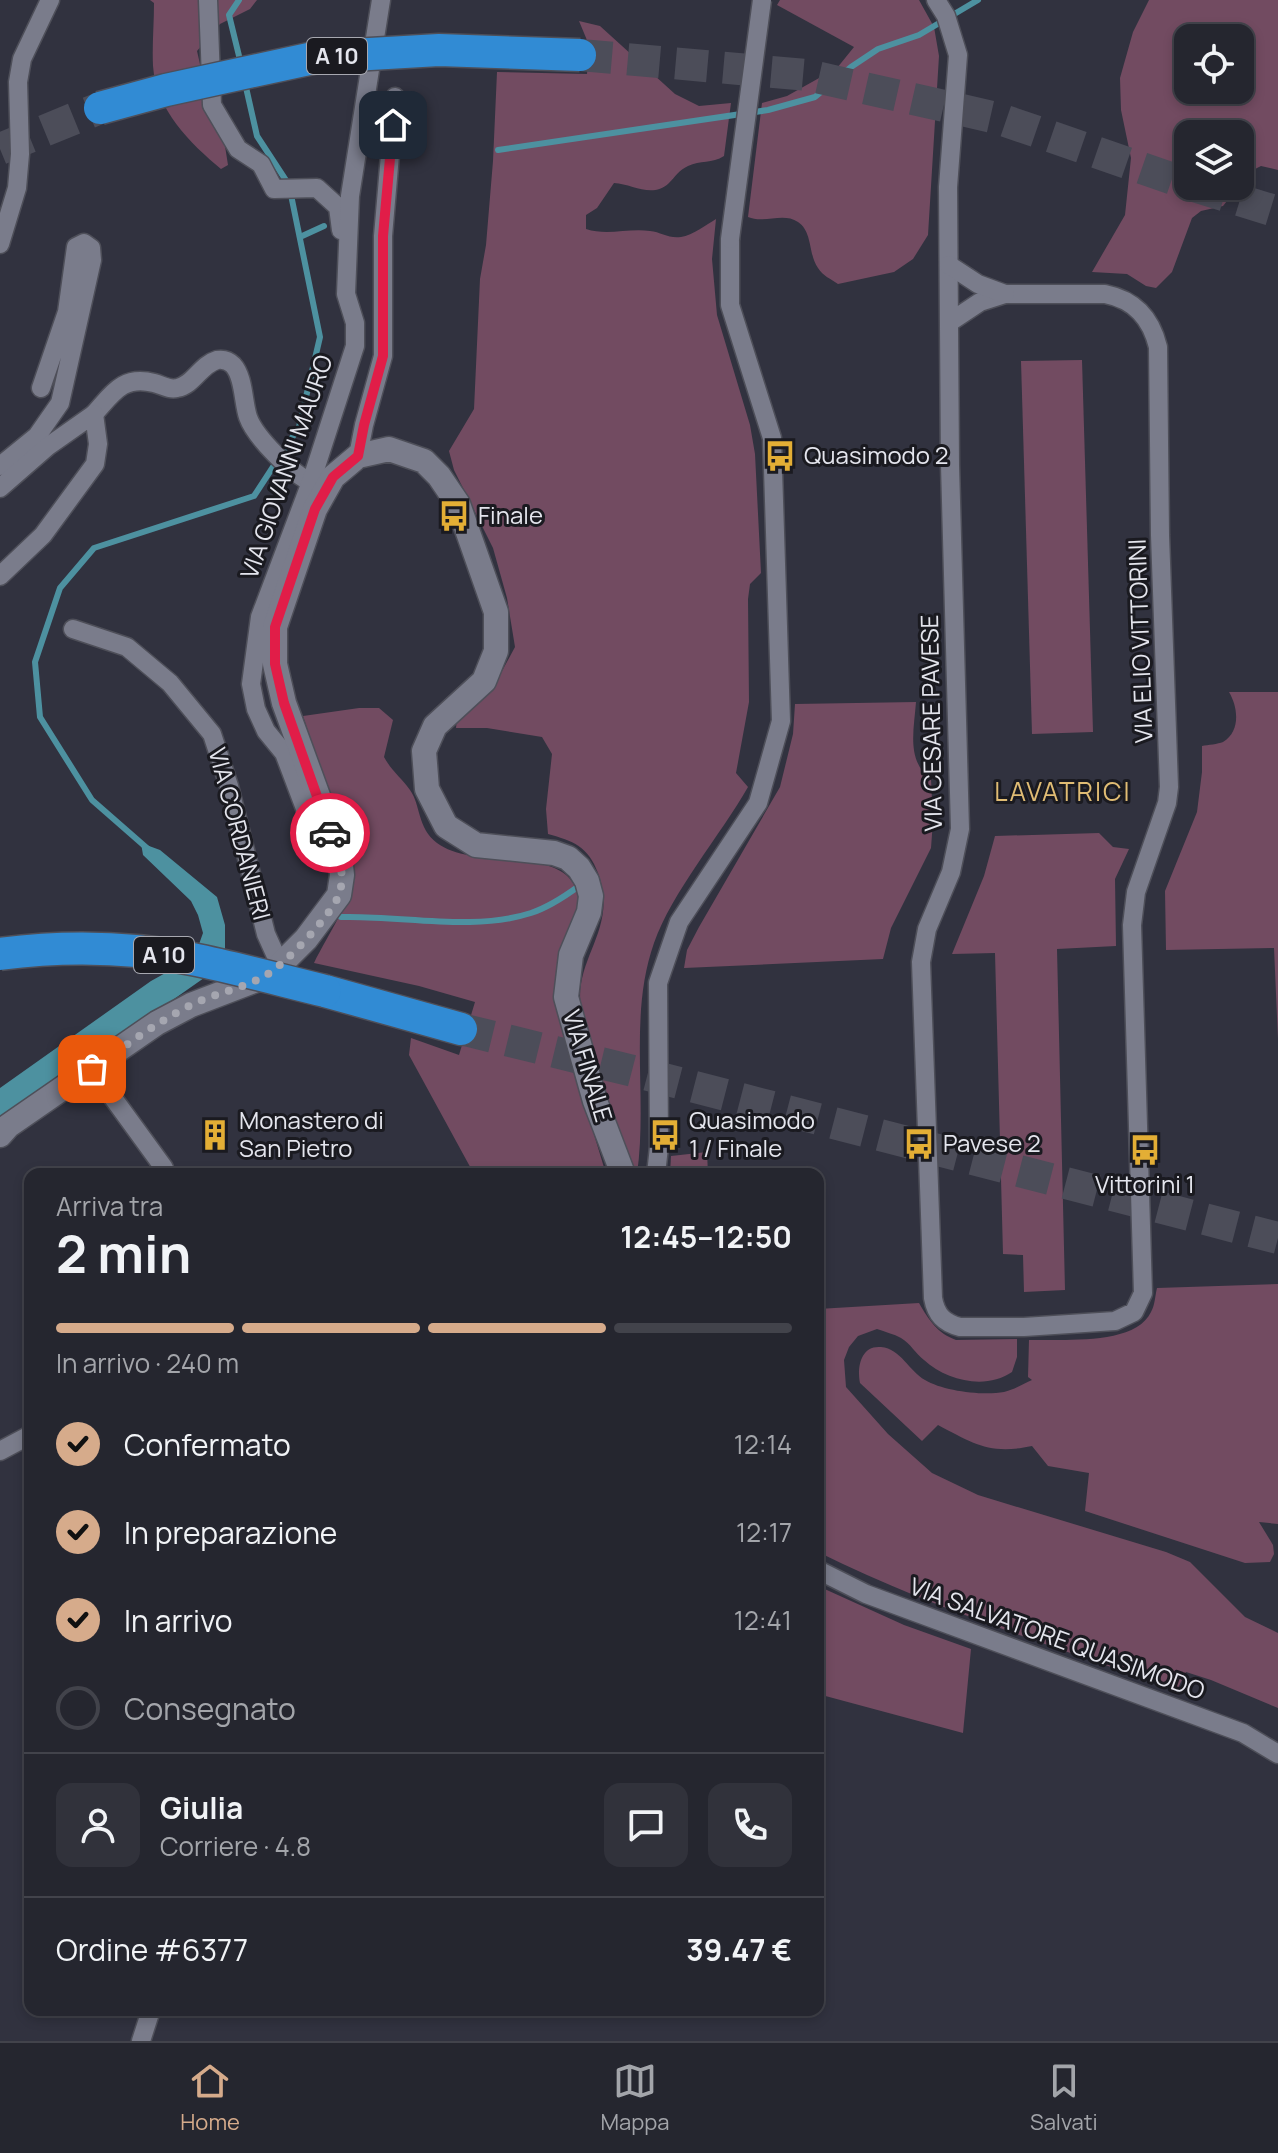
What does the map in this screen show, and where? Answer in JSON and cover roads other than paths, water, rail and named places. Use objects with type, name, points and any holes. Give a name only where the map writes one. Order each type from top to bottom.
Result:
[{"type":"highway","name":"A 10","points":[[100,108],[166,90],[318,57],[439,50],[580,55]]},
{"type":"highway","name":"A 10","points":[[0,954],[76,949],[190,959],[325,991],[461,1029]]},
{"type":"street","points":[[0,244],[17,188],[20,154],[18,82],[22,59],[50,0]]},
{"type":"street","points":[[208,0],[212,105],[238,149],[261,164],[274,189],[317,188],[338,207],[341,253],[346,268]]},
{"type":"street","name":"VIA GIOVANNI MAURO","points":[[330,832],[309,819],[284,753],[261,720],[251,684],[260,617],[355,346],[355,323],[346,294],[350,196],[381,0]]},
{"type":"street","points":[[657,1168],[658,983],[679,922],[758,803],[781,721],[772,438],[730,305],[730,239],[762,0]]},
{"type":"street","points":[[936,0],[946,16],[958,55],[948,187],[950,322]]},
{"type":"street","points":[[0,1135],[8,1126],[157,1023],[191,1005],[264,977],[306,939],[339,895],[342,875],[340,856],[284,703],[275,664],[275,627],[315,509],[333,477],[358,456],[383,356],[383,236],[395,97]]},
{"type":"street","points":[[0,466],[37,436],[60,403],[92,260],[91,248],[84,243],[76,247],[67,312],[41,388]]},
{"type":"street","points":[[949,265],[978,284],[1005,294]]},
{"type":"street","points":[[950,322],[980,302],[1005,294]]},
{"type":"street","name":"VIA ELIO VITTORINI","points":[[1005,294],[1105,294],[1121,297],[1148,319],[1158,347],[1160,535],[1169,787],[1167,803],[1136,892],[1132,925],[1143,1293],[1134,1312],[1125,1318],[1024,1327]]},
{"type":"street","name":"VIA CESARE PAVESE","points":[[950,322],[950,465],[960,829],[951,872],[927,929],[921,962],[933,1298],[938,1314],[952,1325],[1024,1327]]},
{"type":"street","points":[[0,488],[47,447],[94,414],[118,386],[139,380],[179,388],[203,367],[217,360],[226,360],[235,366],[250,421],[261,438],[307,480]]},
{"type":"street","points":[[0,576],[43,535],[95,464],[98,444],[94,414]]},
{"type":"street","name":"VIA FINALE","points":[[358,456],[389,449],[424,461],[439,476],[458,504],[496,612],[496,651],[484,681],[435,726],[424,751],[427,789],[446,826],[476,845],[554,853],[568,858],[587,881],[591,896],[589,912],[571,955],[566,997],[595,1101],[621,1168]]},
{"type":"street","name":"VIA CORDANIERI","points":[[73,629],[127,647],[170,683],[212,734],[229,786],[266,934],[280,965]]},
{"type":"street","points":[[92,1069],[164,1168]]},
{"type":"street","points":[[0,1451],[24,1438]]},
{"type":"street","name":"VIA SALVATORE QUASIMODO","points":[[824,1573],[866,1594],[1243,1733],[1278,1754]]},
{"type":"street","points":[[141,2041],[149,2016]]},
{"type":"water","points":[[141,843],[160,850],[217,897],[225,925],[225,948],[218,965],[204,978],[0,1121],[0,1088],[151,981],[187,961],[198,947],[203,933],[191,901],[143,855]]},
{"type":"waterway","points":[[239,0],[229,15],[241,64]]},
{"type":"waterway","points":[[498,150],[768,110],[815,97],[878,49],[919,35],[978,0]]},
{"type":"waterway","points":[[148,849],[92,800],[40,717],[35,662],[60,588],[94,548],[254,496],[299,427],[320,337],[289,185],[257,136],[245,83]]},
{"type":"waterway","points":[[300,237],[324,226]]},
{"type":"waterway","points":[[341,917],[461,922],[508,919],[544,908],[579,886]]},
{"type":"tunnel","points":[[580,55],[807,75],[997,118],[1174,179]]},
{"type":"tunnel","points":[[0,149],[100,108]]},
{"type":"tunnel","points":[[1239,200],[1278,212]]},
{"type":"tunnel","points":[[461,1029],[1278,1238]]},
{"type":"place","name":"Quasimodo 2","points":[[780,456]]},
{"type":"place","name":"Finale","points":[[454,516]]},
{"type":"place","name":"Monastero di San Pietro","points":[[215,1135]]},
{"type":"place","name":"Quasimodo 1 / Finale","points":[[665,1135]]},
{"type":"place","name":"Pavese 2","points":[[919,1144]]},
{"type":"place","name":"Vittorini 1","points":[[1145,1150]]},
{"type":"district","name":"LAVATRICI","points":[[1063,792]]}]
